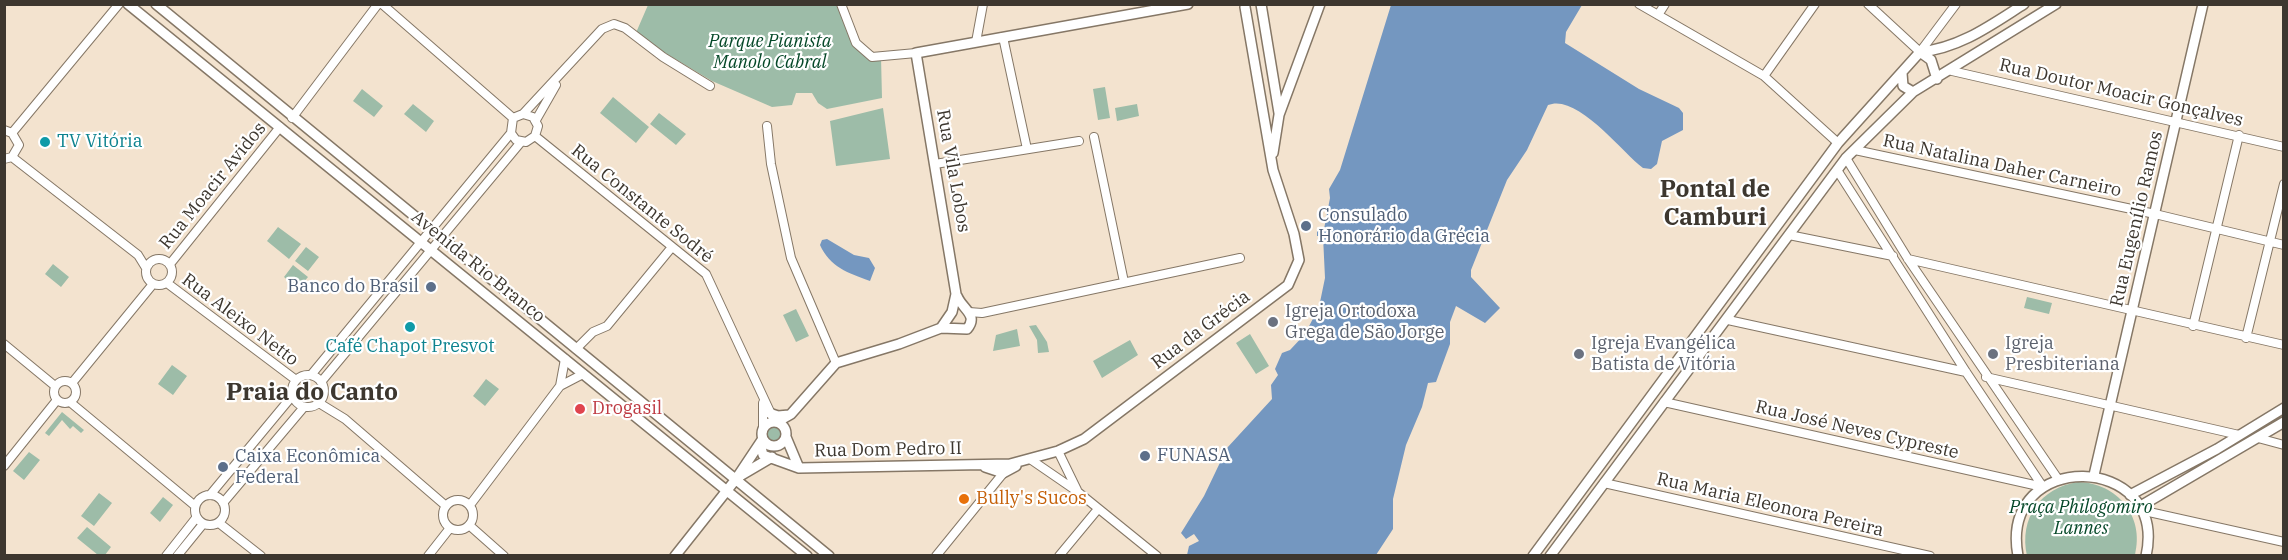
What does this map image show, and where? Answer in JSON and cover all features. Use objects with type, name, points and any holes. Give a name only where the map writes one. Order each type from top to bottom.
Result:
[{"type":"street","points":[[119,4],[8,132],[19,145],[8,158],[138,255],[146,268],[146,275],[153,284]]},
{"type":"street","name":"Avenida Rio Branco","points":[[128,4],[807,555]]},
{"type":"street","name":"Avenida Rio Branco","points":[[156,4],[829,555]]},
{"type":"street","points":[[380,4],[513,118]]},
{"type":"street","name":"Rua Moacir Avidos","points":[[292,117],[380,4]]},
{"type":"street","points":[[841,4],[856,43],[872,57],[916,53],[1147,8],[1188,4]]},
{"type":"street","points":[[976,42],[982,4]]},
{"type":"street","points":[[1244,6],[1261,4],[1279,115]]},
{"type":"street","points":[[1273,170],[1279,115],[1320,4]]},
{"type":"street","points":[[1639,4],[1764,76],[1838,143]]},
{"type":"street","points":[[1658,15],[1665,4]]},
{"type":"street","points":[[1764,76],[1815,4]]},
{"type":"street","points":[[1868,4],[1931,60],[1937,79]]},
{"type":"street","points":[[1537,554],[1657,387],[1838,143],[1920,52],[1956,4]]},
{"type":"street","points":[[1920,52],[1956,44],[2024,4]]},
{"type":"street","points":[[1550,555],[1666,398],[1728,320],[1846,158],[1913,92],[1952,71],[2056,4]]},
{"type":"street","name":"Rua Eugenílio Ramos","points":[[2094,476],[2203,4]]},
{"type":"street","name":"Rua da Grécia","points":[[1028,460],[1058,451],[1084,439],[1288,285],[1299,260],[1294,234],[1273,170],[1244,6]]},
{"type":"street","points":[[513,118],[523,114],[602,29],[614,24],[625,28],[663,57],[710,86]]},
{"type":"street","points":[[1003,37],[1027,149]]},
{"type":"street","name":"Rua Vila Lobos","points":[[916,53],[956,294],[951,314]]},
{"type":"street","name":"Rua Doutor Moacir Gonçalves","points":[[1952,71],[2177,120],[2283,147]]},
{"type":"street","points":[[1902,73],[1903,86],[1913,92]]},
{"type":"street","points":[[536,120],[561,75]]},
{"type":"street","points":[[321,382],[521,142],[535,136],[538,126],[536,120],[523,114]]},
{"type":"street","points":[[210,495],[292,395],[296,380],[311,375],[511,133],[513,118]]},
{"type":"street","points":[[767,126],[771,164],[791,258],[836,363]]},
{"type":"street","name":"Rua Moacir Avidos","points":[[170,264],[280,127]]},
{"type":"street","points":[[511,133],[521,142]]},
{"type":"street","points":[[2193,326],[2238,135]]},
{"type":"street","name":"Rua Constante Sodré","points":[[535,136],[706,274],[763,401],[776,422]]},
{"type":"street","points":[[1094,137],[1124,282]]},
{"type":"street","points":[[935,164],[1078,141]]},
{"type":"street","name":"Rua Natalina Daher Carneiro","points":[[1855,150],[2155,214],[2283,245]]},
{"type":"street","points":[[1846,158],[1908,259],[2058,479]]},
{"type":"street","points":[[1837,170],[1966,372],[2043,487]]},
{"type":"street","points":[[2246,338],[2271,242],[2283,184]]},
{"type":"street","points":[[1790,235],[1893,256]]},
{"type":"street","points":[[576,349],[592,332],[607,326],[672,247]]},
{"type":"street","points":[[72,383],[153,284],[167,283],[172,278],[170,264],[157,258],[146,268]]},
{"type":"street","points":[[941,328],[958,308],[982,313],[1240,258]]},
{"type":"street","points":[[1908,259],[2283,345]]},
{"type":"street","name":"Rua Aleixo Netto","points":[[167,283],[296,380]]},
{"type":"street","name":"Rua Vila Lobos","points":[[956,294],[968,310]]},
{"type":"street","points":[[968,310],[972,322]]},
{"type":"street","points":[[675,555],[736,478],[768,424],[791,414],[836,363],[899,345],[941,328],[963,330],[982,313]]},
{"type":"street","points":[[951,314],[950,323],[956,329]]},
{"type":"street","points":[[1728,320],[1966,372]]},
{"type":"street","points":[[1696,335],[1708,345]]},
{"type":"street","points":[[4,344],[55,386]]},
{"type":"street","points":[[560,386],[565,359]]},
{"type":"street","points":[[450,528],[460,530],[469,525],[473,519],[470,505],[560,386],[584,374]]},
{"type":"street","points":[[311,375],[321,382],[323,396],[319,403]]},
{"type":"street","points":[[1986,376],[2239,435]]},
{"type":"street","points":[[55,386],[63,381],[72,383]]},
{"type":"street","points":[[70,402],[76,393],[72,383]]},
{"type":"street","points":[[55,386],[54,394],[57,400]]},
{"type":"street","points":[[1657,387],[1666,398]]},
{"type":"street","points":[[292,395],[304,406]]},
{"type":"street","name":"Rua José Neves Cypreste","points":[[1666,398],[2043,487]]},
{"type":"street","points":[[57,400],[70,402],[194,505],[196,518],[203,524],[219,523],[261,555]]},
{"type":"street","points":[[4,466],[57,400]]},
{"type":"street","name":"Rua Constante Sodré","points":[[762,437],[763,401]]},
{"type":"street","points":[[223,503],[304,406],[319,403],[345,419],[446,506]]},
{"type":"street","points":[[2130,495],[2283,408]]},
{"type":"street","points":[[769,412],[778,416],[791,414]]},
{"type":"street","points":[[736,478],[770,460],[786,434],[791,414]]},
{"type":"street","points":[[776,422],[786,434]]},
{"type":"street","points":[[2140,508],[2283,422]]},
{"type":"street","name":"Rua Dom Pedro II","points":[[786,434],[799,468]]},
{"type":"street","points":[[762,437],[769,445],[779,445]]},
{"type":"street","points":[[762,437],[763,455],[770,460]]},
{"type":"street","points":[[2258,438],[2283,445]]},
{"type":"street","points":[[1058,451],[1078,492]]},
{"type":"street","name":"Rua Dom Pedro II","points":[[770,460],[799,468],[1010,464],[1028,460]]},
{"type":"street","points":[[1003,473],[1028,460],[1078,492],[1157,555]]},
{"type":"street","points":[[936,555],[1010,464]]},
{"type":"street","name":"Rua Dom Pedro II","points":[[978,465],[1003,473]]},
{"type":"street","points":[[2018,555],[2017,531],[2022,514],[2031,499],[2043,487],[2072,475],[2094,476],[2108,480],[2130,495],[2140,508],[2148,536],[2146,555]]},
{"type":"street","name":"Rua Maria Eleonora Pereira","points":[[1604,483],[1930,555]]},
{"type":"street","points":[[194,505],[200,498],[210,495],[218,497],[223,503],[225,512],[219,523]]},
{"type":"street","points":[[450,528],[443,515],[446,506],[457,499],[470,505]]},
{"type":"street","points":[[2140,508],[2283,542]]},
{"type":"street","points":[[1059,555],[1098,509]]},
{"type":"street","points":[[166,555],[196,518]]},
{"type":"street","points":[[177,555],[203,524]]},
{"type":"street","points":[[469,525],[504,555]]},
{"type":"street","points":[[428,555],[450,528]]},
{"type":"green space","name":"Parque Pianista Manolo Cabral","points":[[648,5],[838,5],[864,50],[881,57],[882,98],[827,109],[818,103],[812,93],[796,93],[792,105],[772,107],[712,81],[635,35]]},
{"type":"green space","points":[[1105,87],[1110,118],[1098,120],[1093,89]]},
{"type":"green space","points":[[362,89],[383,106],[374,117],[353,101]]},
{"type":"green space","points":[[613,97],[649,127],[636,143],[600,113]]},
{"type":"green space","points":[[413,104],[434,121],[426,132],[404,114]]},
{"type":"green space","points":[[1137,104],[1139,116],[1117,121],[1115,108]]},
{"type":"green space","points":[[883,108],[890,159],[836,166],[830,121]]},
{"type":"green space","points":[[659,113],[686,134],[676,145],[650,124]]},
{"type":"green space","points":[[278,227],[301,244],[289,259],[267,241]]},
{"type":"green space","points":[[306,247],[319,257],[308,271],[295,261]]},
{"type":"green space","points":[[53,264],[69,277],[61,287],[45,274]]},
{"type":"green space","points":[[293,265],[308,277],[298,289],[284,277]]},
{"type":"green space","points":[[2027,297],[2052,303],[2049,314],[2024,308]]},
{"type":"green space","points":[[796,309],[809,336],[796,342],[783,315]]},
{"type":"green space","points":[[1036,325],[1047,342],[1049,352],[1038,353],[1037,340],[1029,326]]},
{"type":"green space","points":[[1017,329],[1020,346],[993,351],[996,335]]},
{"type":"green space","points":[[1250,334],[1269,366],[1256,374],[1236,343]]},
{"type":"green space","points":[[1130,340],[1138,355],[1102,378],[1093,361]]},
{"type":"green space","points":[[172,365],[187,376],[173,395],[158,384]]},
{"type":"green space","points":[[486,379],[499,389],[485,406],[473,396]]},
{"type":"green space","points":[[62,412],[84,430],[81,433],[73,426],[70,429],[62,420],[49,436],[45,433]]},
{"type":"green space","points":[[771,425],[779,425],[785,431],[785,439],[779,445],[771,445],[765,439],[765,431]]},
{"type":"green space","points":[[29,452],[40,460],[24,480],[13,471]]},
{"type":"green space","name":"Praça Philogomiro Lannes","points":[[2078,482],[2105,488],[2125,504],[2136,527],[2135,555],[2027,556],[2026,529],[2035,507],[2053,491]]},
{"type":"green space","points":[[99,493],[112,503],[94,526],[81,516]]},
{"type":"green space","points":[[163,497],[173,505],[160,522],[150,513]]},
{"type":"green space","points":[[87,527],[111,547],[105,555],[98,555],[77,538]]},
{"type":"water","points":[[1391,5],[1582,5],[1566,32],[1565,43],[1639,89],[1679,108],[1683,113],[1683,130],[1662,141],[1657,164],[1651,169],[1643,168],[1585,115],[1572,107],[1560,104],[1548,105],[1527,150],[1507,180],[1471,270],[1471,277],[1500,308],[1485,323],[1456,306],[1450,322],[1450,344],[1436,382],[1428,383],[1422,407],[1406,445],[1393,499],[1393,529],[1376,555],[1187,555],[1189,546],[1199,541],[1194,534],[1186,539],[1181,533],[1204,496],[1227,448],[1272,399],[1271,385],[1278,375],[1275,369],[1282,353],[1290,350],[1305,334],[1319,307],[1325,278],[1323,236],[1317,236],[1317,231],[1324,229],[1330,198],[1329,189],[1340,170]]},
{"type":"water","points":[[827,239],[854,255],[869,258],[875,268],[870,281],[834,264],[820,245],[822,240]]},
{"type":"place","name":"TV Vitória","points":[[45,142]]},
{"type":"place","name":"Consulado Honorário da Grécia","points":[[1306,226]]},
{"type":"place","name":"Banco do Brasil","points":[[431,287]]},
{"type":"place","name":"Igreja Ortodoxa Grega de São Jorge","points":[[1273,322]]},
{"type":"place","name":"Café Chapot Presvot","points":[[410,327]]},
{"type":"place","name":"Igreja Evangélica Batista de Vitória","points":[[1579,354]]},
{"type":"place","name":"Igreja Presbiteriana","points":[[1993,354]]},
{"type":"place","name":"Drogasil","points":[[580,409]]},
{"type":"place","name":"FUNASA","points":[[1145,456]]},
{"type":"place","name":"Caixa Econômica Federal","points":[[223,467]]},
{"type":"place","name":"Bully's Sucos","points":[[964,499]]},
{"type":"district","name":"Pontal de Camburi","points":[[1715,204]]},
{"type":"district","name":"Praia do Canto","points":[[312,393]]}]
